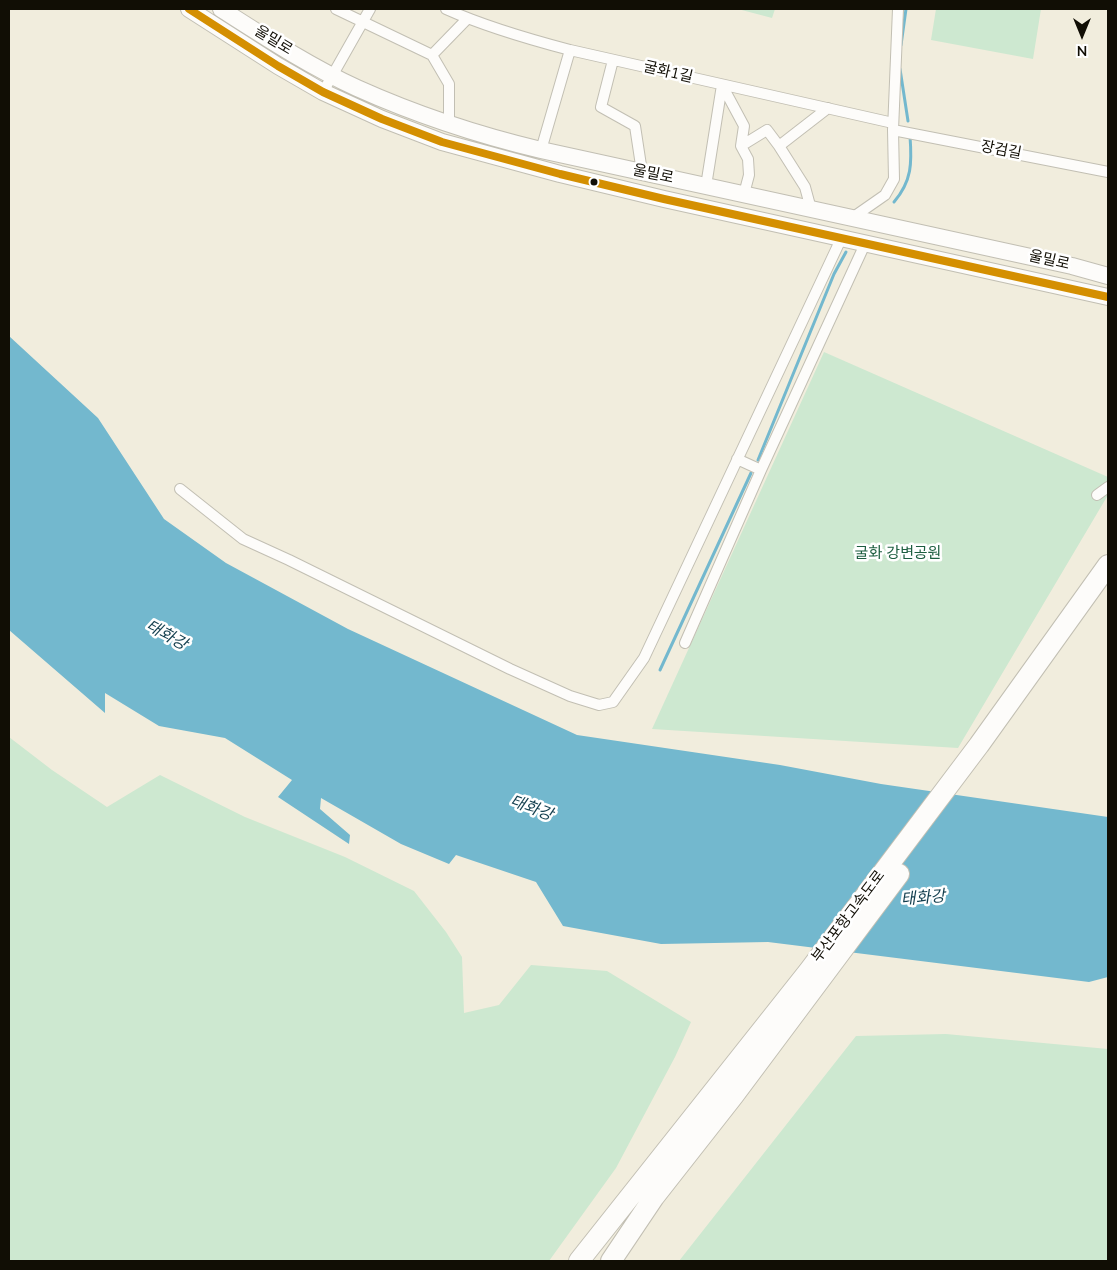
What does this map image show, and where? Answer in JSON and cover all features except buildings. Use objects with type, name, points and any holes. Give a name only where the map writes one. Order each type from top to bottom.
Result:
[{"type":"highway","name":"부산포항고속도로","points":[[611,1261],[725,1091],[808,972],[935,805],[1108,565]]},
{"type":"highway","name":"부산포항고속도로","points":[[578,1261],[725,1091],[869,915],[1040,681],[1108,584]]},
{"type":"main road","name":"울밀로","points":[[189,9],[269,61],[323,92],[418,133],[472,151],[664,199],[1108,297]]},
{"type":"main road","name":"울밀로","points":[[221,9],[272,41],[357,88],[482,135],[1108,276]]},
{"type":"street","points":[[336,9],[432,55],[449,84],[449,124]]},
{"type":"street","points":[[323,92],[370,9]]},
{"type":"street","name":"굴화1길","points":[[446,9],[521,37],[570,50],[828,108],[893,126]]},
{"type":"street","points":[[852,218],[885,195],[894,179],[893,126],[898,9]]},
{"type":"street","points":[[432,55],[467,18]]},
{"type":"street","points":[[542,150],[570,50]]},
{"type":"street","points":[[612,60],[601,107],[635,126],[642,172]]},
{"type":"street","points":[[722,85],[744,126],[741,146],[748,159],[749,175],[744,194]]},
{"type":"street","points":[[706,186],[722,85]]},
{"type":"street","points":[[779,146],[828,108]]},
{"type":"street","name":"장검길","points":[[893,126],[1108,172]]},
{"type":"street","points":[[741,146],[766,130],[779,146],[805,187],[811,209]]},
{"type":"street","points":[[180,489],[243,539],[510,669],[570,696],[599,705],[613,702],[644,658],[841,238]]},
{"type":"street","points":[[685,643],[761,470],[865,244]]},
{"type":"street","points":[[737,459],[761,470]]},
{"type":"street","points":[[1097,495],[1108,487]]},
{"type":"green space","points":[[738,9],[775,9],[772,18]]},
{"type":"green space","points":[[936,9],[1041,9],[1033,59],[931,40]]},
{"type":"green space","name":"굴화 강변공원","points":[[824,352],[1108,477],[1108,495],[958,748],[652,729]]},
{"type":"green space","points":[[9,737],[52,770],[107,807],[160,775],[245,817],[345,857],[414,891],[446,932],[462,957],[464,1013],[499,1005],[531,965],[607,971],[691,1022],[675,1057],[616,1168],[549,1261],[9,1261]]},
{"type":"green space","points":[[946,1034],[1108,1049],[1108,1261],[679,1261],[856,1036]]},
{"type":"water","name":"태화강","points":[[9,336],[98,418],[164,519],[226,563],[348,629],[577,735],[780,765],[881,784],[1108,817],[1108,977],[1089,982],[768,942],[661,944],[563,926],[536,882],[456,855],[449,864],[401,844],[321,798],[320,809],[350,835],[349,844],[278,797],[292,780],[225,738],[159,726],[105,693],[105,713],[9,630]]},
{"type":"waterway","points":[[901,45],[906,9]]},
{"type":"waterway","points":[[900,69],[908,121]]},
{"type":"waterway","points":[[894,202],[904,187],[910,171],[910,136]]},
{"type":"waterway","points":[[758,460],[834,274],[846,252]]},
{"type":"waterway","points":[[660,670],[751,473]]},
{"type":"transit line","points":[[189,9],[278,66],[323,92],[382,119],[442,142],[560,174],[664,199],[1108,297]]}]
